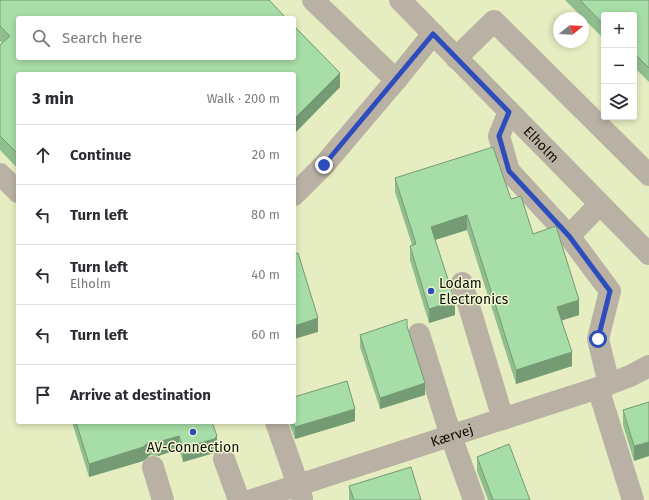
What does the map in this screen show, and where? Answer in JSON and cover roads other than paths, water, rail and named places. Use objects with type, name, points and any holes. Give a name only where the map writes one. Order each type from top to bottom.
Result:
[{"type":"street","points":[[313,0],[396,80]]},
{"type":"street","name":"Elholm","points":[[400,0],[600,204],[648,249]]},
{"type":"street","points":[[456,58],[494,21],[649,175]]},
{"type":"street","points":[[296,193],[324,165],[433,34]]},
{"type":"street","points":[[509,112],[499,136],[509,171],[569,236],[610,291],[598,339],[603,386],[633,500]]},
{"type":"street","points":[[0,174],[16,190]]},
{"type":"street","points":[[569,236],[600,204]]},
{"type":"street","points":[[462,283],[503,419]]},
{"type":"street","points":[[419,334],[451,436],[474,500]]},
{"type":"street","name":"Kærvej","points":[[252,500],[300,492],[451,436],[603,386],[630,376],[649,366]]},
{"type":"street","points":[[277,424],[300,492]]},
{"type":"street","points":[[224,459],[239,500]]},
{"type":"street","points":[[153,467],[163,500]]},
{"type":"place","name":"Lodam Electronics","points":[[431,291]]},
{"type":"place","name":"AV-Connection","points":[[193,432]]}]
